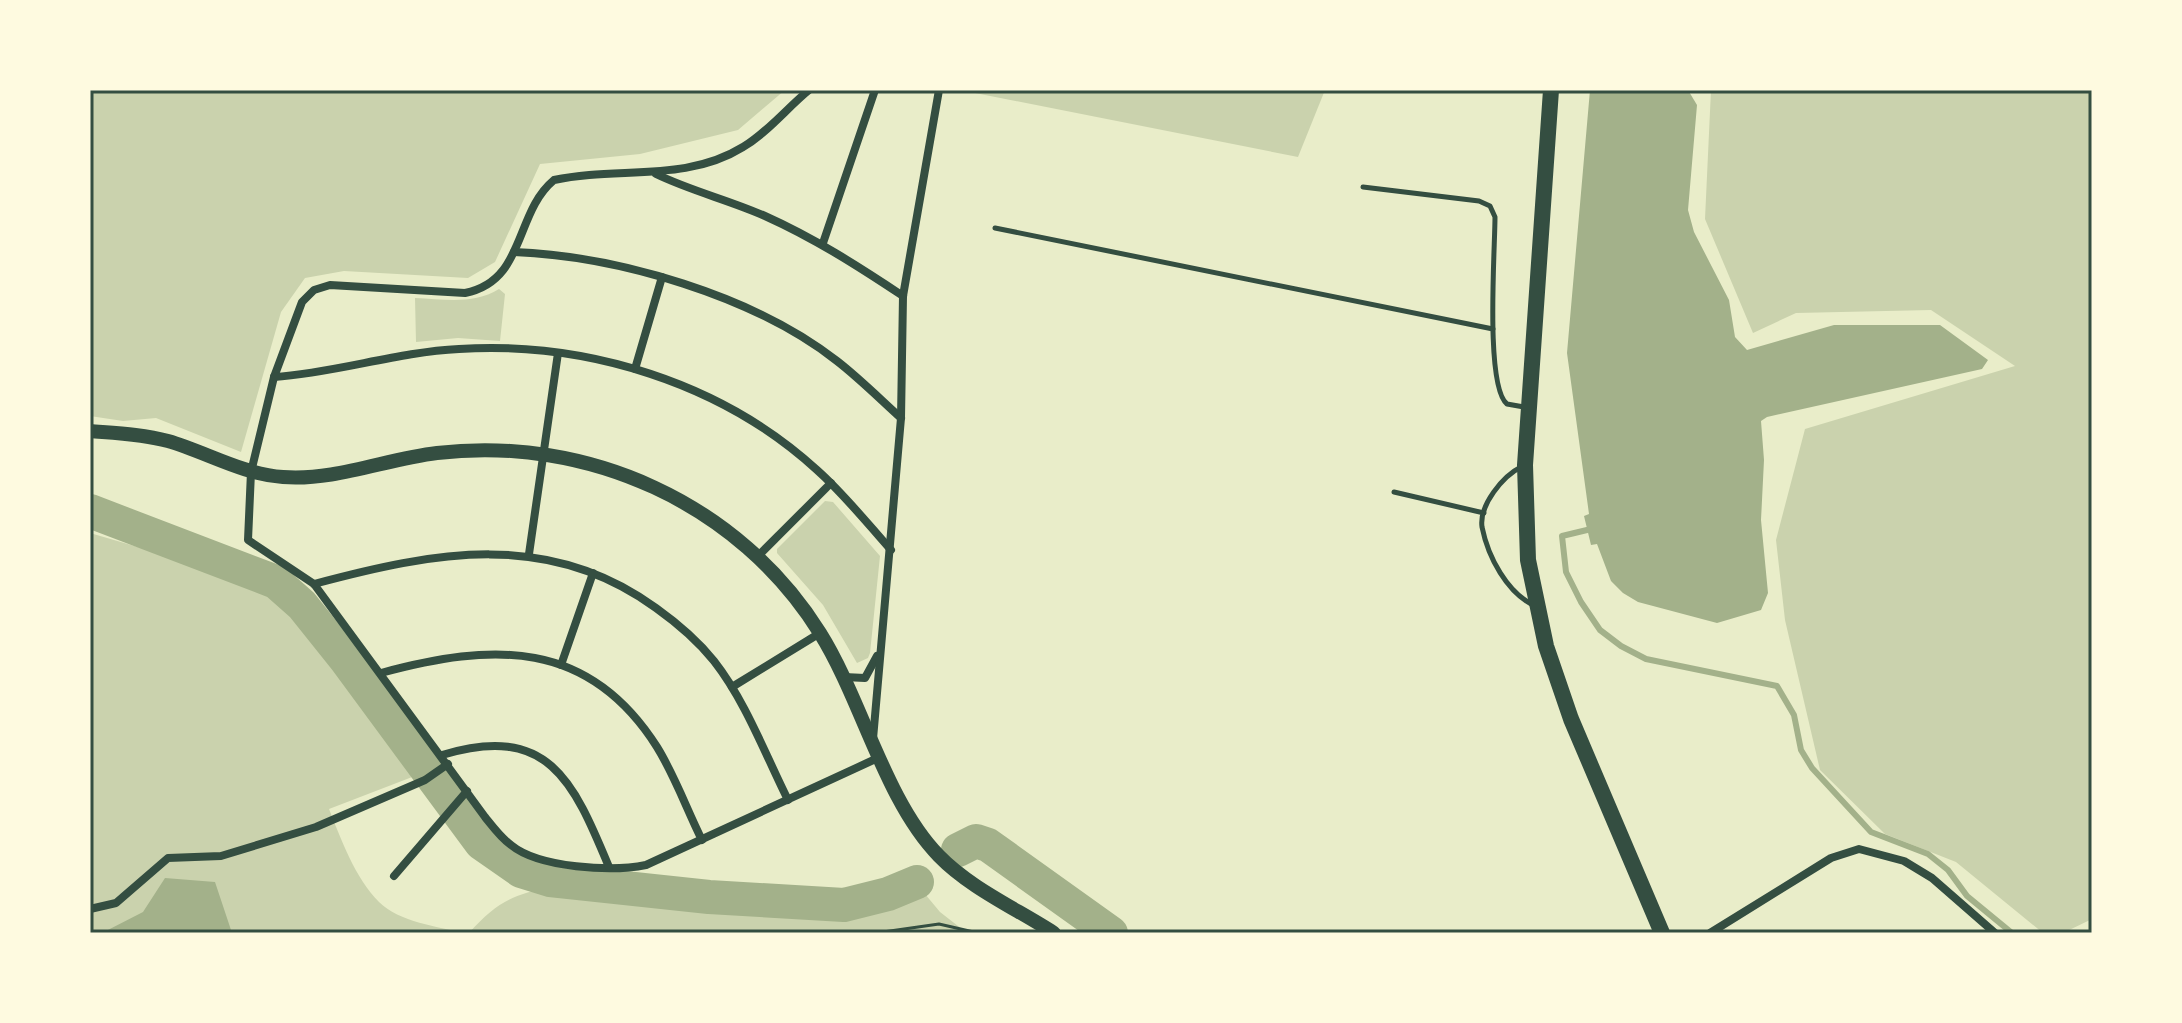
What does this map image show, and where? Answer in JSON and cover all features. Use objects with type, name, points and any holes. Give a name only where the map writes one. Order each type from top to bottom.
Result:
[{"type":"main road","points":[[1551,90],[1525,465],[1528,560],[1536,606],[1571,719],[1662,933]]},
{"type":"street","points":[[809,90],[744,147],[716,161],[655,173],[554,180],[543,189],[514,252],[496,281],[473,291],[330,285],[314,290],[293,321],[274,377],[251,472],[248,540],[314,584],[467,791],[512,847],[533,857],[609,867],[646,865],[881,757]]},
{"type":"street","points":[[823,243],[875,90]]},
{"type":"street","points":[[873,740],[901,418],[903,296],[939,90]]},
{"type":"street","points":[[655,173],[685,188],[761,214],[823,243],[903,296]]},
{"type":"street","points":[[514,252],[599,260],[713,295],[797,334],[836,360],[901,418]]},
{"type":"street","points":[[635,369],[662,277]]},
{"type":"street","points":[[274,377],[459,349],[558,353],[635,369],[709,398],[747,417],[831,483],[891,550]]},
{"type":"street","points":[[529,554],[558,353]]},
{"type":"street","points":[[90,431],[166,440],[251,472],[310,477],[461,451],[545,454],[589,463],[651,485],[715,522],[757,557],[820,633],[909,815],[941,858],[1054,933]]},
{"type":"street","points":[[757,557],[831,483]]},
{"type":"street","points":[[314,584],[460,553],[529,554],[593,573],[640,596],[689,635],[732,687],[788,800]]},
{"type":"street","points":[[561,665],[593,573]]},
{"type":"street","points":[[732,687],[820,633]]},
{"type":"street","points":[[843,677],[865,678],[880,644]]},
{"type":"street","points":[[381,673],[446,657],[484,653],[511,653],[561,665],[614,697],[637,720],[658,749],[702,840]]},
{"type":"street","points":[[442,755],[496,744],[518,748],[542,759],[567,782],[584,807],[609,867]]},
{"type":"street","points":[[90,909],[116,903],[168,858],[221,856],[316,827],[425,780],[448,764]]},
{"type":"street","points":[[394,876],[467,791]]},
{"type":"street","points":[[1710,933],[1831,858],[1859,849],[1904,861],[1932,878],[1995,933]]},
{"type":"lane","points":[[1363,187],[1479,201],[1490,206],[1495,217],[1493,329],[1501,399],[1507,404],[1529,407]]},
{"type":"lane","points":[[995,228],[1493,329]]},
{"type":"lane","points":[[1525,465],[1499,484],[1484,513],[1482,526],[1507,587],[1536,606]]},
{"type":"lane","points":[[1394,492],[1484,513]]},
{"type":"path","points":[[876,933],[939,924],[978,933]]},
{"type":"shaded area","points":[[90,90],[785,90],[738,130],[640,154],[540,164],[495,262],[468,278],[344,271],[305,278],[281,312],[241,452],[156,418],[123,421],[90,416]]},
{"type":"shaded area","points":[[976,90],[1325,90],[1298,157],[975,93]]},
{"type":"shaded area","points":[[1590,90],[1688,90],[1697,105],[1688,210],[1694,232],[1729,300],[1735,337],[1747,350],[1834,325],[1940,325],[1988,360],[1982,369],[1767,417],[1761,421],[1764,460],[1761,520],[1768,593],[1761,610],[1717,623],[1638,602],[1623,593],[1611,581],[1597,544],[1591,545],[1584,516],[1589,514],[1567,353]]},
{"type":"shaded area","points":[[1711,90],[2092,90],[2092,919],[2063,933],[2043,933],[1956,862],[1885,834],[1820,770],[1785,620],[1776,540],[1805,429],[2015,366],[1931,310],[1796,313],[1753,333],[1705,219]]},
{"type":"shaded area","points":[[499,289],[505,294],[500,341],[458,338],[416,342],[415,298],[469,299]]},
{"type":"shaded area","points":[[825,501],[833,502],[880,556],[870,653],[868,658],[857,663],[823,605],[777,553],[777,549]]},
{"type":"shaded area","points":[[90,533],[258,582],[294,609],[420,774],[329,809],[356,870],[370,892],[387,909],[420,923],[466,933],[90,933]]},
{"type":"shaded area","points":[[165,878],[215,882],[232,933],[102,933],[143,912]]},
{"type":"shaded area","points":[[552,887],[844,913],[920,888],[940,912],[967,933],[469,933],[506,901]]},
{"type":"waterway","points":[[90,511],[276,582],[302,605],[346,660],[481,843],[521,871],[550,880],[709,897],[844,905],[888,894],[917,882]]},
{"type":"waterway","points":[[1587,530],[1562,536],[1566,572],[1600,630],[1646,659],[1777,686],[1794,715],[1801,750],[1812,768],[1871,832],[1928,854],[1948,870],[1967,896],[2012,933]]},
{"type":"waterway","points":[[958,850],[976,841],[988,845],[1111,933]]}]
